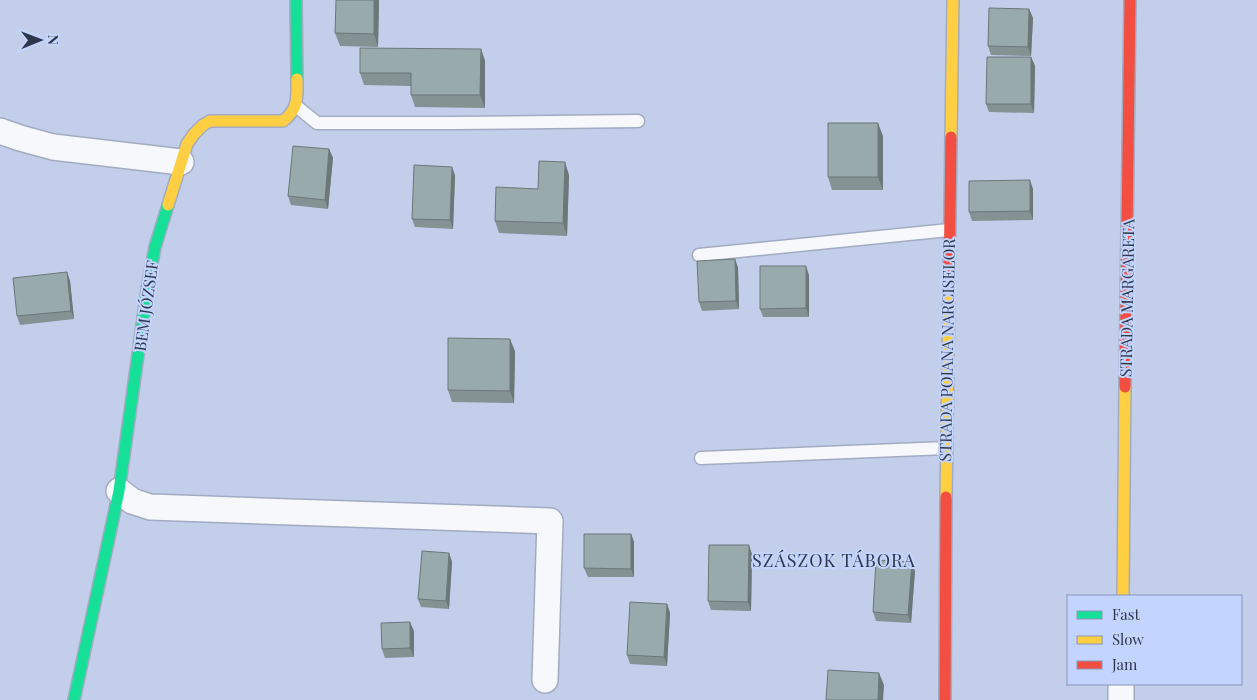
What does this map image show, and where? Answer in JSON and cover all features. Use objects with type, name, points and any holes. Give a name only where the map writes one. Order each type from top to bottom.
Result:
[{"type":"street","points":[[296,0],[296,106]]},
{"type":"street","name":"STRADA POIANA NARCISELOR","points":[[945,700],[946,448],[954,0]]},
{"type":"street","name":"STRADA MARGARETA","points":[[1123,595],[1130,0]]},
{"type":"street","name":"BEM JÓZSEF","points":[[74,700],[119,491],[154,247],[187,144],[202,125],[210,121],[283,121],[291,116],[296,106]]},
{"type":"street","points":[[0,131],[53,147],[181,162]]},
{"type":"street","points":[[119,491],[132,500],[150,507],[550,522],[545,680]]},
{"type":"street","points":[[1121,685],[1121,700]]},
{"type":"lane","points":[[296,106],[317,123],[453,124],[638,121]]},
{"type":"lane","points":[[699,255],[949,230]]},
{"type":"lane","points":[[701,458],[946,448]]},
{"type":"building","points":[[336,0],[374,0],[374,34],[335,33]]},
{"type":"building","points":[[989,8],[1029,9],[1028,47],[988,46]]},
{"type":"building","points":[[360,48],[481,49],[480,95],[411,95],[411,73],[360,73]]},
{"type":"building","points":[[987,57],[1031,57],[1031,104],[986,104]]},
{"type":"building","points":[[828,123],[878,123],[878,177],[828,177]]},
{"type":"building","points":[[293,146],[329,149],[325,200],[288,196]]},
{"type":"building","points":[[539,161],[565,162],[563,223],[495,221],[496,187],[538,189]]},
{"type":"building","points":[[414,165],[452,167],[450,220],[412,219]]},
{"type":"building","points":[[1030,180],[1030,211],[969,212],[969,181]]},
{"type":"building","points":[[735,259],[736,301],[699,302],[697,261]]},
{"type":"building","points":[[760,266],[806,266],[806,308],[760,309]]},
{"type":"building","points":[[67,272],[71,311],[17,316],[13,278]]},
{"type":"building","points":[[448,338],[510,339],[510,391],[448,390]]},
{"type":"building","points":[[584,534],[631,534],[631,569],[584,568]]},
{"type":"building","points":[[709,545],[749,545],[748,602],[708,601]]},
{"type":"building","points":[[422,551],[449,553],[446,601],[418,599]]},
{"type":"building","points":[[876,560],[912,562],[908,615],[873,612]]},
{"type":"building","points":[[630,602],[667,604],[664,657],[627,655]]},
{"type":"building","points":[[410,622],[410,648],[382,649],[381,623]]},
{"type":"building","points":[[828,670],[879,673],[878,700],[826,700]]},
{"type":"traffic: fast","points":[[296,0],[297,79]]},
{"type":"traffic: fast","points":[[74,700],[119,491],[147,290],[155,247],[168,205]]},
{"type":"traffic: slow","points":[[951,137],[953,0]]},
{"type":"traffic: slow","points":[[168,205],[187,144],[203,125],[210,121],[283,121],[292,112],[296,102],[297,79]]},
{"type":"traffic: slow","points":[[946,497],[949,287]]},
{"type":"traffic: slow","points":[[1123,595],[1125,387]]},
{"type":"traffic: jam","points":[[1125,387],[1130,0]]},
{"type":"traffic: jam","points":[[949,287],[951,137]]},
{"type":"traffic: jam","points":[[945,700],[946,497]]},
{"type":"district","name":"SZÁSZOK TÁBORA","points":[[834,561]]}]
